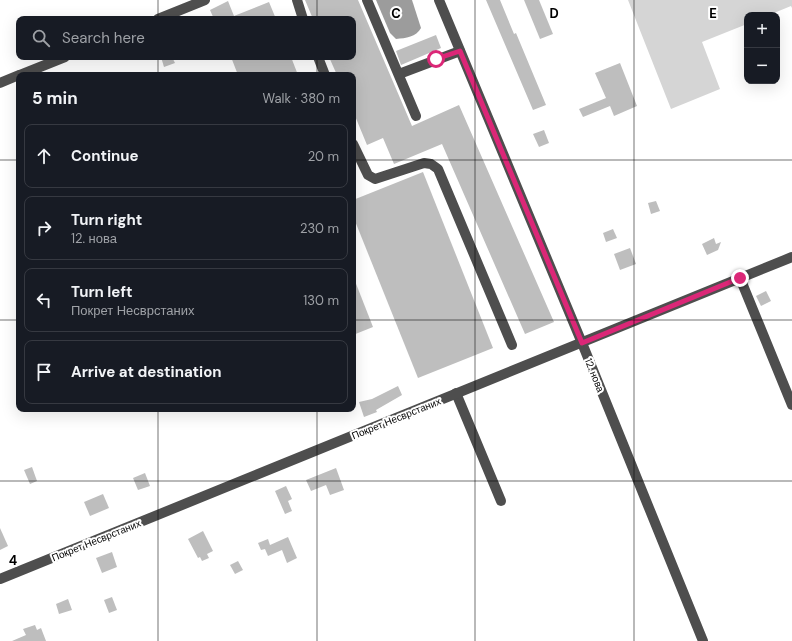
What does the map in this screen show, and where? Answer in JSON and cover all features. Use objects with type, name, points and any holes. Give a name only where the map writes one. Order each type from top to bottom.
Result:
[{"type":"street","points":[[165,16],[205,0]]},
{"type":"street","points":[[297,0],[302,16]]},
{"type":"street","points":[[367,0],[416,116]]},
{"type":"street","name":"12. нова","points":[[438,0],[582,343],[703,641]]},
{"type":"street","points":[[399,74],[460,51]]},
{"type":"street","points":[[28,72],[58,60]]},
{"type":"street","points":[[319,60],[324,72]]},
{"type":"street","points":[[0,83],[16,77]]},
{"type":"street","points":[[356,150],[368,175],[375,179],[424,163],[431,164],[438,169],[512,346]]},
{"type":"street","name":"Покрет Несврстаних","points":[[0,579],[792,257]]},
{"type":"street","points":[[740,278],[792,405]]},
{"type":"street","points":[[456,394],[501,501]]},
{"type":"shaded area","points":[[376,0],[412,0],[421,28],[419,31],[414,35],[396,39],[390,33]]},
{"type":"shaded area","points":[[628,0],[792,0],[792,8],[791,6],[776,12],[744,12],[744,25],[702,42],[720,89],[671,109]]},
{"type":"building","points":[[305,0],[358,0],[412,126],[459,105],[554,322],[525,334],[442,144],[394,164],[383,138],[367,145],[356,118],[356,72],[336,72],[330,60],[356,60],[356,16],[312,16]]},
{"type":"building","points":[[486,0],[500,0],[514,34],[516,33],[546,105],[533,110]]},
{"type":"building","points":[[524,0],[539,0],[553,34],[540,39]]},
{"type":"building","points":[[228,1],[234,16],[213,16],[210,10]]},
{"type":"building","points":[[269,2],[275,16],[234,16]]},
{"type":"building","points":[[436,35],[441,48],[401,65],[396,51]]},
{"type":"building","points":[[162,60],[174,60],[175,63],[164,67]]},
{"type":"building","points":[[232,60],[292,60],[297,72],[237,72]]},
{"type":"building","points":[[620,63],[637,106],[614,116],[610,106],[583,117],[579,109],[606,98],[595,73]]},
{"type":"building","points":[[544,130],[549,143],[539,147],[533,134]]},
{"type":"building","points":[[423,172],[493,348],[418,378],[356,223],[356,199]]},
{"type":"building","points":[[656,201],[660,211],[651,214],[648,203]]},
{"type":"building","points":[[613,229],[617,238],[606,242],[603,233]]},
{"type":"building","points":[[714,238],[716,244],[721,242],[718,250],[707,255],[702,244]]},
{"type":"building","points":[[630,248],[636,264],[620,270],[614,254]]},
{"type":"building","points":[[356,284],[373,327],[356,334]]},
{"type":"building","points":[[766,291],[771,301],[761,306],[756,296]]},
{"type":"building","points":[[398,386],[402,395],[376,410],[377,412],[364,417],[359,402],[372,399]]},
{"type":"building","points":[[32,467],[37,481],[30,484],[24,470]]},
{"type":"building","points":[[336,468],[344,490],[330,495],[326,485],[311,491],[306,480]]},
{"type":"building","points":[[145,473],[150,486],[138,490],[133,478]]},
{"type":"building","points":[[286,486],[292,499],[288,501],[292,511],[285,514],[275,491]]},
{"type":"building","points":[[103,494],[109,508],[90,516],[84,502]]},
{"type":"building","points":[[0,528],[8,546],[0,550]]},
{"type":"building","points":[[203,531],[213,551],[207,554],[209,558],[202,561],[200,557],[198,558],[188,539]]},
{"type":"building","points":[[288,537],[297,558],[287,563],[282,550],[268,556],[265,549],[261,550],[258,543],[268,539],[270,545]]},
{"type":"building","points":[[112,552],[117,567],[102,573],[96,558]]},
{"type":"building","points":[[238,561],[243,570],[235,574],[230,565]]},
{"type":"building","points":[[112,597],[117,610],[109,613],[104,600]]},
{"type":"building","points":[[68,599],[72,610],[59,614],[56,604]]},
{"type":"building","points":[[35,625],[37,630],[41,628],[46,641],[12,641],[26,635],[23,629]]},
{"type":"route","points":[[436,59],[460,51],[582,343],[740,278]]}]
